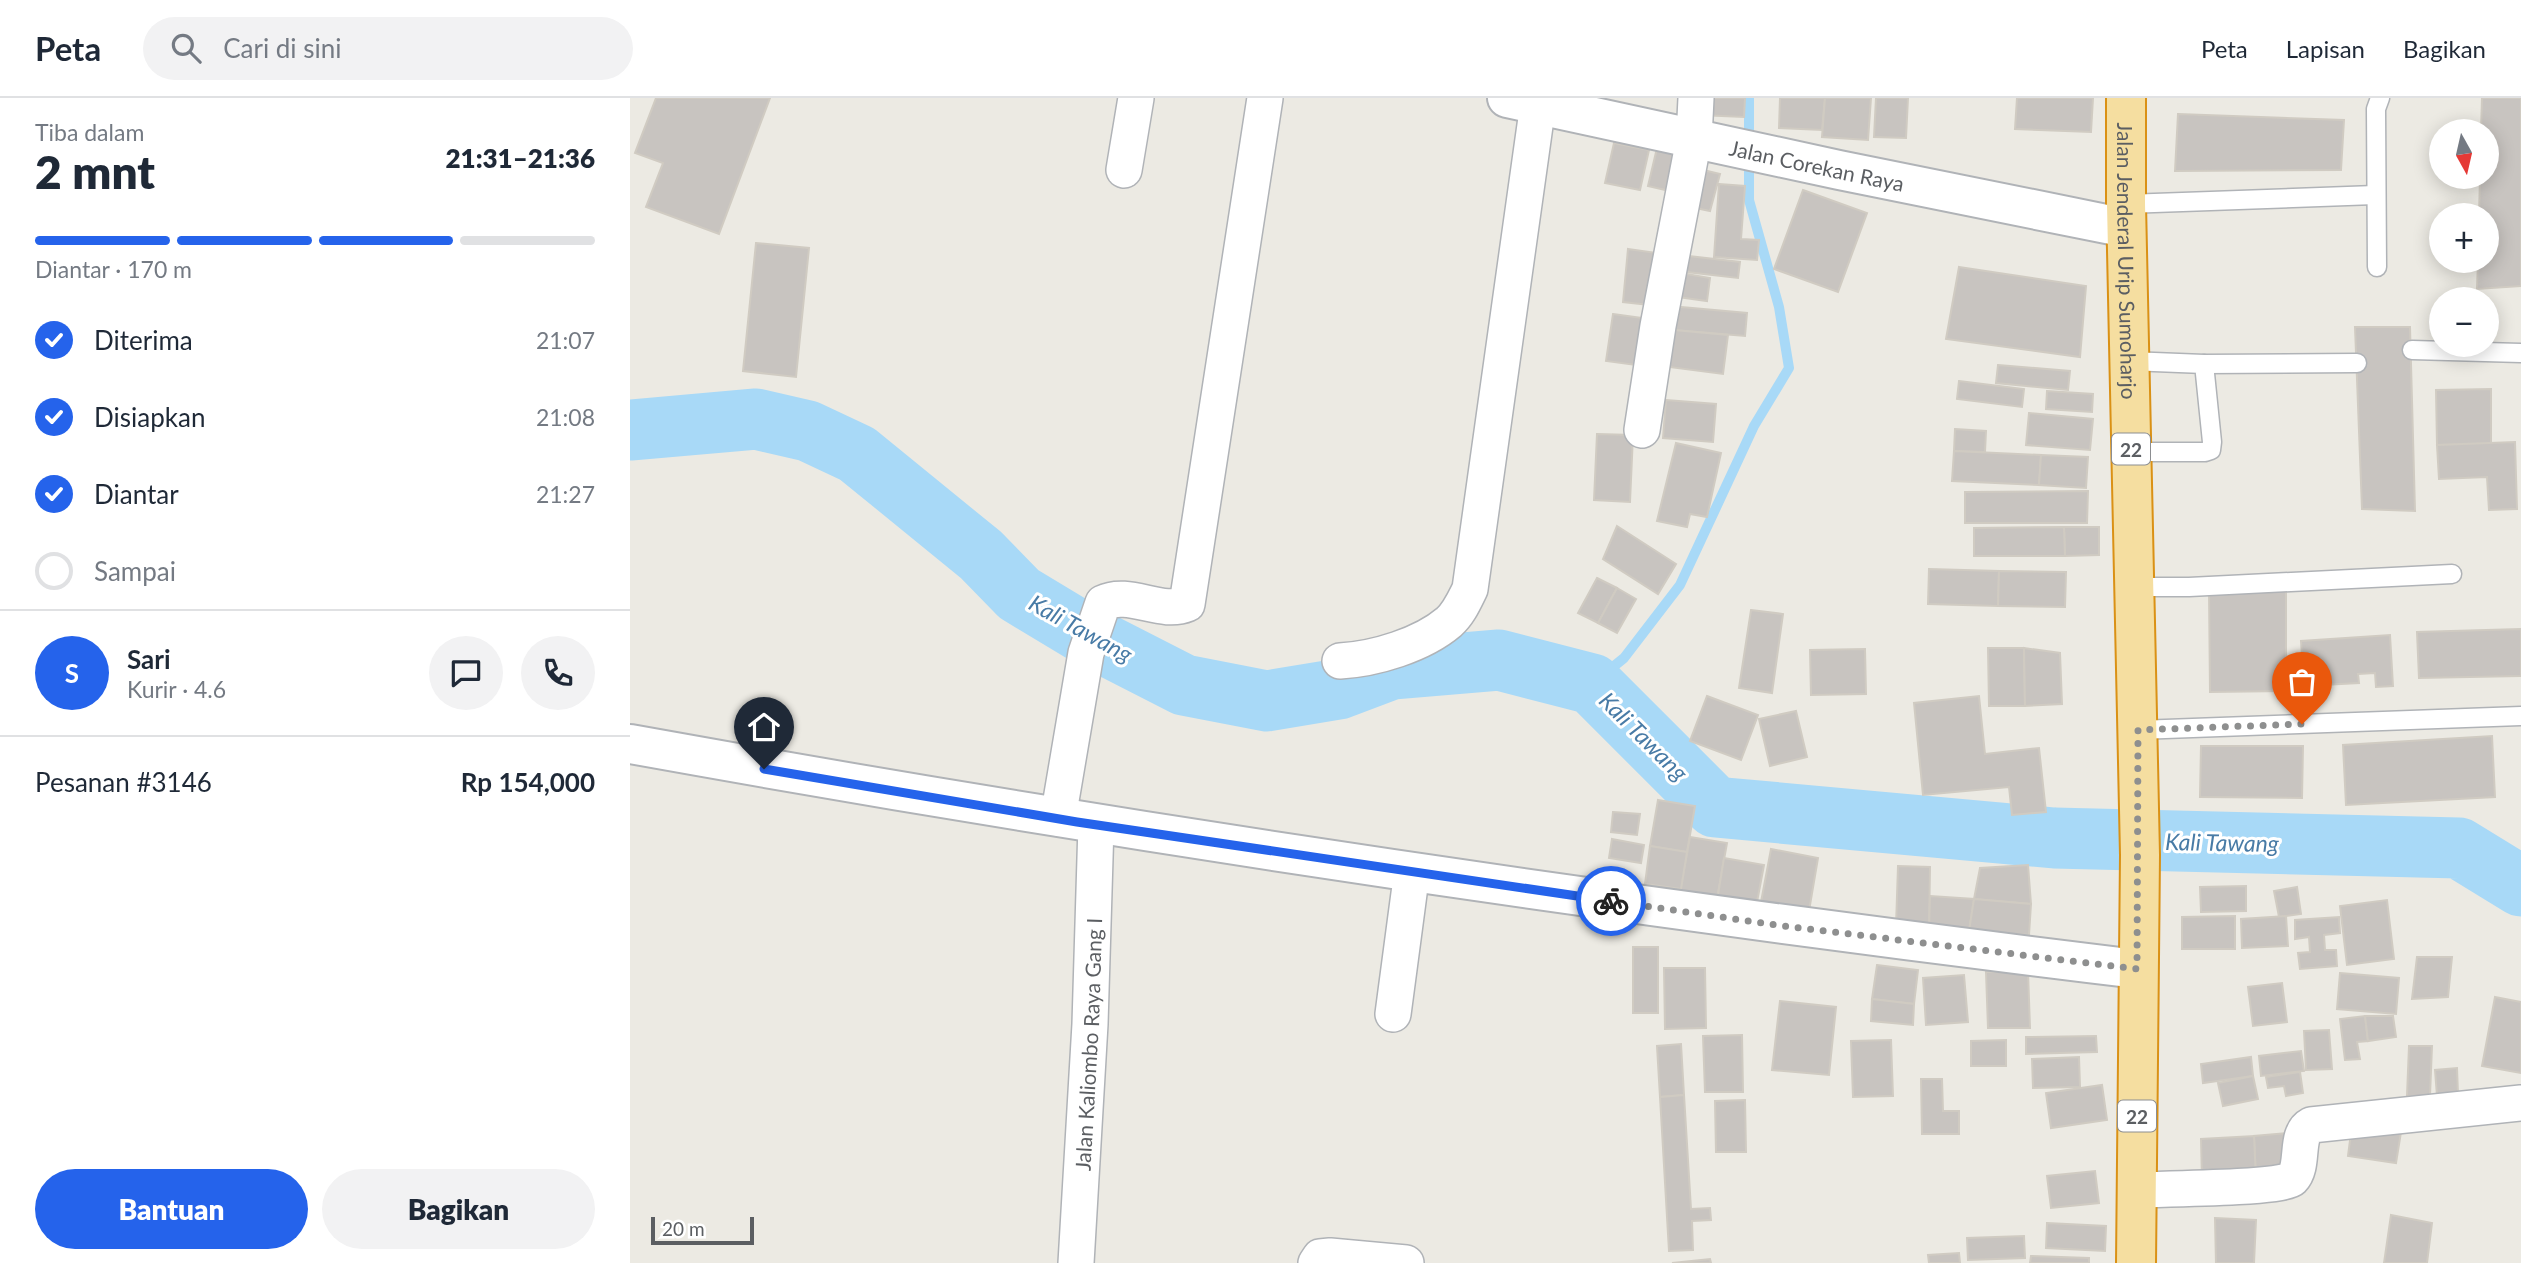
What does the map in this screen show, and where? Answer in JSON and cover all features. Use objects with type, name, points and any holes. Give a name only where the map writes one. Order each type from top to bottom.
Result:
[{"type":"highway","name":"Jalan Jenderal Urip Sumoharjo","points":[[2126,98],[2126,216],[2140,855],[2136,1263]]},
{"type":"street","points":[[1124,170],[1136,98]]},
{"type":"street","points":[[1058,818],[1086,653],[1103,603],[1109,600],[1129,600],[1177,608],[1187,604],[1265,98]]},
{"type":"street","points":[[1642,430],[1658,326],[1726,146],[1696,98]]},
{"type":"street","points":[[1340,661],[1355,660],[1416,641],[1448,622],[1470,589],[1522,101]]},
{"type":"street","name":"Jalan Corekan Raya","points":[[1522,101],[1726,146],[2126,216]]},
{"type":"street","points":[[630,744],[1096,825],[1776,925],[2137,969]]},
{"type":"street","name":"Jalan Kaliombo Raya Gang I","points":[[1076,1263],[1090,1024],[1096,825]]},
{"type":"street","points":[[1393,1014],[1412,872]]},
{"type":"street","points":[[2136,1190],[2266,1186],[2289,1182],[2295,1177],[2304,1133],[2311,1125],[2521,1103]]},
{"type":"street","points":[[1316,1263],[1320,1257],[1330,1256],[1406,1263]]},
{"type":"lane","points":[[2377,267],[2376,109],[2379,98]]},
{"type":"lane","points":[[2126,216],[2375,195]]},
{"type":"lane","points":[[2412,349],[2521,354]]},
{"type":"lane","points":[[2129,361],[2204,364],[2357,363]]},
{"type":"lane","points":[[2131,452],[2211,450],[2204,364]]},
{"type":"lane","points":[[2134,587],[2189,587],[2452,574]]},
{"type":"lane","points":[[2138,730],[2521,716]]},
{"type":"building","points":[[656,98],[770,98],[719,234],[646,207],[663,163],[635,153]]},
{"type":"building","points":[[1700,98],[1745,98],[1744,117],[1699,115]]},
{"type":"building","points":[[1780,98],[1825,98],[1822,130],[1779,128]]},
{"type":"building","points":[[1825,98],[1871,98],[1868,140],[1822,137]]},
{"type":"building","points":[[1876,98],[1908,98],[1906,138],[1874,137]]},
{"type":"building","points":[[2017,98],[2093,98],[2091,132],[2015,129]]},
{"type":"building","points":[[2482,98],[2521,98],[2521,286],[2477,287],[2478,273],[2499,273],[2499,203],[2479,203],[2480,189],[2499,189],[2499,119],[2481,119]]},
{"type":"building","points":[[2178,114],[2344,120],[2341,170],[2175,171]]},
{"type":"building","points":[[1614,143],[1649,150],[1640,190],[1605,183]]},
{"type":"building","points":[[1657,148],[1683,154],[1674,192],[1648,186]]},
{"type":"building","points":[[1695,168],[1720,174],[1710,211],[1686,206]]},
{"type":"building","points":[[1719,184],[1745,186],[1741,239],[1759,240],[1757,260],[1714,257]]},
{"type":"building","points":[[1803,190],[1867,213],[1838,292],[1774,269]]},
{"type":"building","points":[[756,243],[809,248],[796,377],[743,371]]},
{"type":"building","points":[[1628,249],[1664,254],[1658,306],[1623,302]]},
{"type":"building","points":[[1680,255],[1740,262],[1738,278],[1678,271]]},
{"type":"building","points":[[1959,267],[2086,286],[2080,357],[1946,339]]},
{"type":"building","points":[[1675,272],[1710,278],[1707,301],[1670,296]]},
{"type":"building","points":[[1670,306],[1747,313],[1745,336],[1674,330]]},
{"type":"building","points":[[1613,314],[1650,319],[1643,366],[1606,361]]},
{"type":"building","points":[[2355,327],[2410,327],[2415,511],[2362,509]]},
{"type":"building","points":[[1674,330],[1728,335],[1723,374],[1669,367]]},
{"type":"building","points":[[1998,365],[2070,371],[2068,390],[1996,383]]},
{"type":"building","points":[[1959,381],[2024,389],[2022,407],[1957,399]]},
{"type":"building","points":[[2491,389],[2491,444],[2437,445],[2436,390]]},
{"type":"building","points":[[2047,391],[2093,394],[2092,412],[2046,409]]},
{"type":"building","points":[[1666,400],[1716,404],[1713,442],[1663,438]]},
{"type":"building","points":[[2029,413],[2093,419],[2090,450],[2026,445]]},
{"type":"building","points":[[1955,429],[1986,431],[1985,452],[1954,451]]},
{"type":"building","points":[[1597,434],[1633,435],[1630,502],[1594,500]]},
{"type":"building","points":[[2515,442],[2517,509],[2489,510],[2487,477],[2439,479],[2437,445]]},
{"type":"building","points":[[1676,443],[1721,453],[1707,517],[1690,514],[1687,527],[1657,521]]},
{"type":"building","points":[[1954,451],[2041,455],[2039,485],[1952,481]]},
{"type":"building","points":[[2041,455],[2088,457],[2086,488],[2039,485]]},
{"type":"building","points":[[2088,491],[2087,523],[1965,523],[1965,492]]},
{"type":"building","points":[[1617,526],[1676,564],[1658,594],[1603,559]]},
{"type":"building","points":[[2064,527],[2099,527],[2099,555],[2065,556]]},
{"type":"building","points":[[2064,527],[2065,556],[1974,556],[1974,528]]},
{"type":"building","points":[[1929,569],[1999,571],[1998,606],[1928,604]]},
{"type":"building","points":[[1999,571],[2066,572],[2065,607],[1998,606]]},
{"type":"building","points":[[1597,578],[1617,588],[1598,623],[1578,613]]},
{"type":"building","points":[[2286,585],[2286,691],[2210,692],[2209,589]]},
{"type":"building","points":[[1617,588],[1636,599],[1617,633],[1598,623]]},
{"type":"building","points":[[1751,610],[1783,614],[1772,693],[1739,688]]},
{"type":"building","points":[[2521,629],[2521,676],[2419,678],[2417,632]]},
{"type":"building","points":[[2390,635],[2393,686],[2376,687],[2375,673],[2358,674],[2359,683],[2304,686],[2301,641]]},
{"type":"building","points":[[1988,648],[2024,648],[2025,706],[1989,706]]},
{"type":"building","points":[[2024,648],[2060,653],[2062,704],[2025,706]]},
{"type":"building","points":[[1865,649],[1866,694],[1811,695],[1810,650]]},
{"type":"building","points":[[1707,696],[1758,715],[1741,760],[1690,741]]},
{"type":"building","points":[[1979,696],[1985,754],[2039,748],[2046,812],[2012,815],[2009,787],[1923,795],[1914,703]]},
{"type":"building","points":[[1796,711],[1807,757],[1770,766],[1759,719]]},
{"type":"building","points":[[2492,736],[2495,797],[2346,805],[2343,745]]},
{"type":"building","points":[[2201,746],[2303,746],[2302,798],[2200,797]]},
{"type":"building","points":[[1658,800],[1695,806],[1687,852],[1650,846]]},
{"type":"building","points":[[1613,812],[1640,814],[1637,835],[1611,832]]},
{"type":"building","points":[[1690,837],[1727,843],[1716,904],[1679,897]]},
{"type":"building","points":[[1612,839],[1644,845],[1641,863],[1609,858]]},
{"type":"building","points":[[1650,846],[1687,852],[1681,889],[1645,884]]},
{"type":"building","points":[[1771,849],[1818,858],[1809,911],[1761,902]]},
{"type":"building","points":[[1724,858],[1764,865],[1757,902],[1718,895]]},
{"type":"building","points":[[2028,865],[2031,904],[1974,899],[1980,868]]},
{"type":"building","points":[[1898,866],[1930,867],[1929,930],[1896,926]]},
{"type":"building","points":[[2246,886],[2246,911],[2201,912],[2200,887]]},
{"type":"building","points":[[2297,887],[2301,914],[2279,917],[2274,891]]},
{"type":"building","points":[[1930,896],[1974,899],[1969,931],[1929,930]]},
{"type":"building","points":[[1974,899],[2031,904],[2029,935],[1969,931]]},
{"type":"building","points":[[2387,900],[2394,959],[2347,965],[2340,906]]},
{"type":"building","points":[[2235,916],[2235,949],[2182,949],[2182,917]]},
{"type":"building","points":[[2286,916],[2288,946],[2242,948],[2241,919]]},
{"type":"building","points":[[2339,917],[2340,933],[2324,935],[2325,950],[2336,950],[2337,966],[2300,969],[2298,953],[2310,952],[2309,937],[2295,939],[2295,920]]},
{"type":"building","points":[[1633,947],[1658,947],[1658,1013],[1633,1013]]},
{"type":"building","points":[[2417,957],[2452,957],[2448,997],[2412,999]]},
{"type":"building","points":[[1877,965],[1918,970],[1914,1004],[1872,999]]},
{"type":"building","points":[[1664,968],[1705,968],[1706,1028],[1665,1029]]},
{"type":"building","points":[[2028,971],[2030,1028],[1988,1028],[1986,972]]},
{"type":"building","points":[[2340,973],[2399,978],[2396,1014],[2337,1009]]},
{"type":"building","points":[[1964,975],[1968,1022],[1926,1025],[1923,978]]},
{"type":"building","points":[[2282,983],[2287,1022],[2253,1026],[2248,987]]},
{"type":"building","points":[[2495,997],[2521,1002],[2521,1073],[2482,1066]]},
{"type":"building","points":[[1872,999],[1914,1004],[1913,1025],[1871,1021]]},
{"type":"building","points":[[1780,1001],[1836,1007],[1829,1075],[1772,1070]]},
{"type":"building","points":[[2365,1016],[2368,1041],[2357,1042],[2360,1059],[2345,1060],[2340,1019]]},
{"type":"building","points":[[2365,1016],[2393,1016],[2396,1037],[2368,1041]]},
{"type":"building","points":[[2329,1030],[2332,1069],[2306,1070],[2304,1031]]},
{"type":"building","points":[[1742,1035],[1743,1092],[1705,1092],[1703,1036]]},
{"type":"building","points":[[2096,1036],[2097,1052],[2026,1054],[2026,1037]]},
{"type":"building","points":[[1891,1040],[1893,1096],[1853,1097],[1851,1041]]},
{"type":"building","points":[[2006,1040],[2006,1066],[1971,1066],[1971,1041]]},
{"type":"building","points":[[1681,1044],[1684,1095],[1660,1097],[1657,1046]]},
{"type":"building","points":[[2409,1046],[2432,1046],[2430,1096],[2407,1096]]},
{"type":"building","points":[[2301,1051],[2304,1071],[2261,1076],[2259,1056]]},
{"type":"building","points":[[2079,1057],[2080,1087],[2033,1088],[2032,1059]]},
{"type":"building","points":[[2251,1057],[2253,1076],[2203,1083],[2201,1064]]},
{"type":"building","points":[[2457,1068],[2458,1094],[2437,1096],[2435,1070]]},
{"type":"building","points":[[2300,1072],[2303,1093],[2286,1096],[2284,1086],[2268,1088],[2266,1077]]},
{"type":"building","points":[[2253,1076],[2258,1099],[2223,1106],[2218,1083]]},
{"type":"building","points":[[1921,1079],[1942,1079],[1943,1111],[1959,1111],[1959,1134],[1922,1134]]},
{"type":"building","points":[[2102,1085],[2107,1120],[2051,1128],[2046,1093]]},
{"type":"building","points":[[1684,1095],[1691,1209],[1710,1208],[1711,1220],[1692,1221],[1693,1250],[1669,1251],[1660,1097]]},
{"type":"building","points":[[1745,1100],[1746,1152],[1716,1152],[1715,1101]]},
{"type":"building","points":[[2352,1125],[2401,1132],[2396,1163],[2348,1156]]},
{"type":"building","points":[[2298,1132],[2294,1176],[2256,1179],[2254,1136]]},
{"type":"building","points":[[2254,1136],[2256,1179],[2202,1181],[2201,1139]]},
{"type":"building","points":[[2095,1171],[2099,1203],[2051,1208],[2047,1176]]},
{"type":"building","points":[[2391,1215],[2432,1223],[2427,1263],[2384,1263]]},
{"type":"building","points":[[2215,1218],[2256,1220],[2254,1263],[2216,1263]]},
{"type":"building","points":[[2047,1223],[2106,1226],[2105,1251],[2046,1248]]},
{"type":"building","points":[[2024,1236],[2025,1258],[1968,1260],[1967,1238]]},
{"type":"building","points":[[1959,1253],[1960,1263],[1929,1263],[1928,1255]]},
{"type":"building","points":[[2031,1256],[2089,1258],[2089,1263],[2030,1263]]},
{"type":"building","points":[[1710,1259],[1711,1263],[1672,1263]]},
{"type":"waterway","points":[[1592,684],[1624,658],[1680,585],[1754,426],[1789,368],[1779,307],[1749,200],[1749,98]]},
{"type":"waterway","name":"Kali Tawang","points":[[630,430],[756,419],[808,431],[857,454],[981,555],[1019,594],[1092,638],[1184,685],[1267,701],[1339,689],[1392,669],[1499,660],[1592,684],[1715,807],[2054,838],[2459,848],[2521,886]]},
{"type":"way so far","points":[[1611,901],[1776,925],[2137,969],[2140,855],[2138,730],[2302,724]]},
{"type":"route","points":[[764,769],[1077,822],[1611,901]]}]
